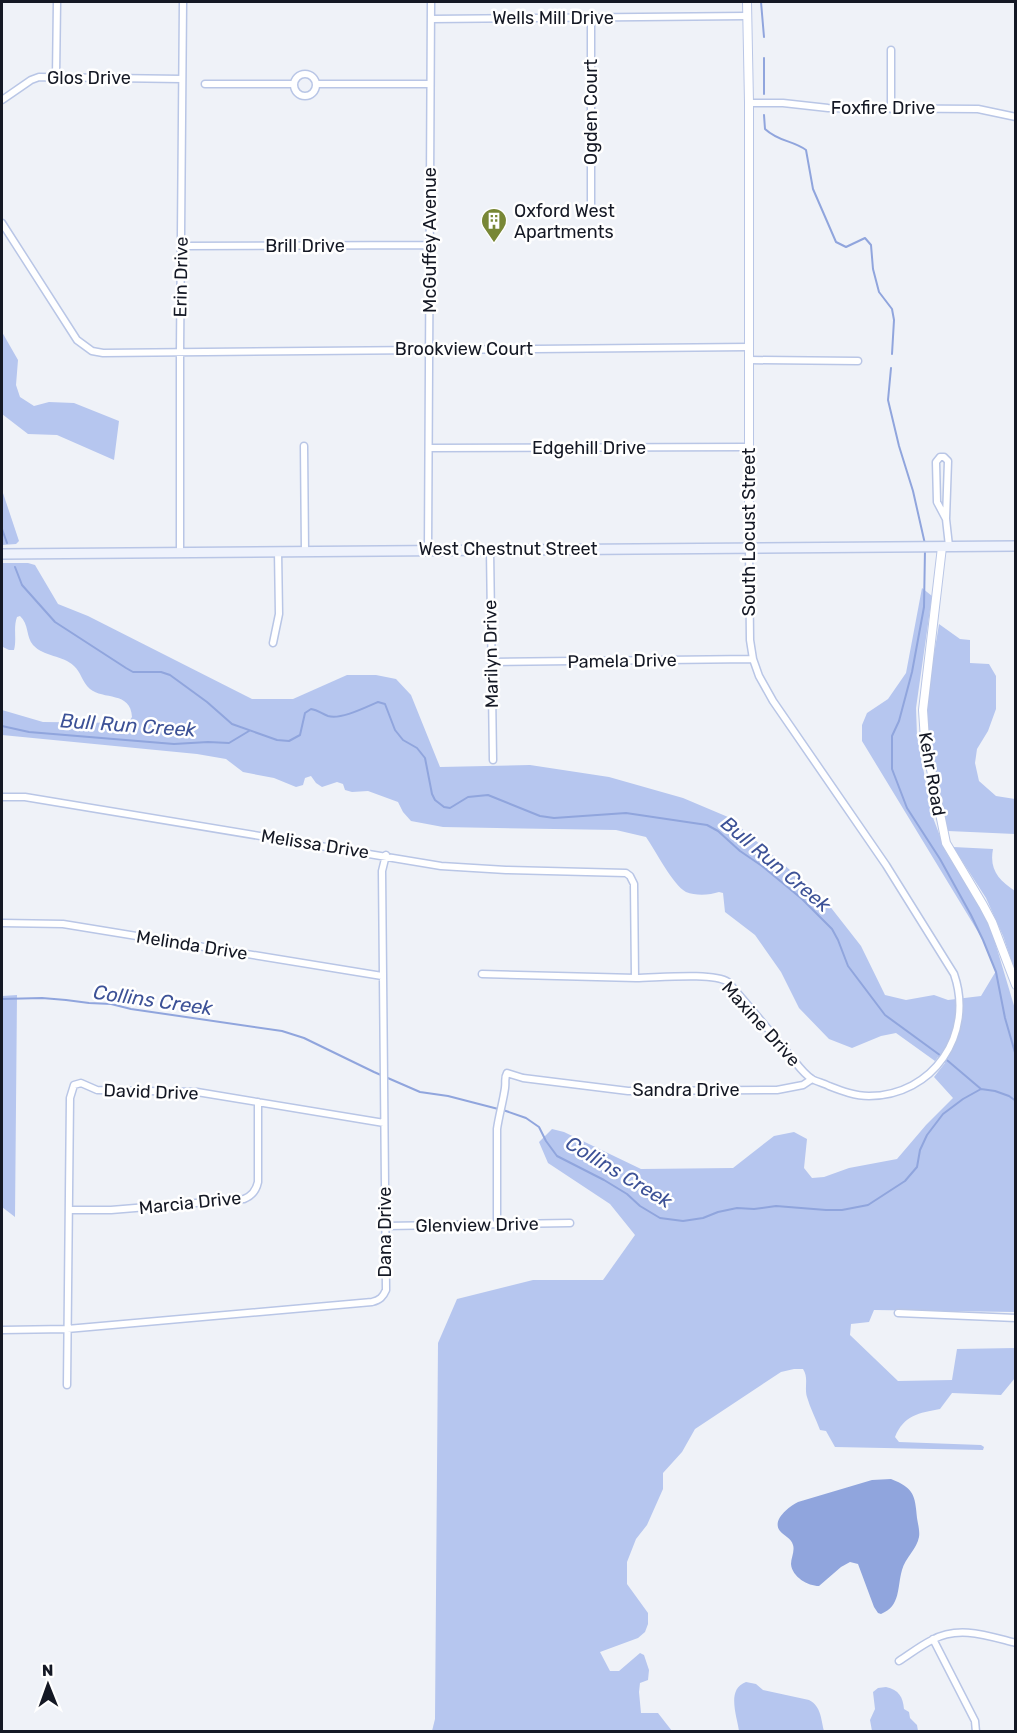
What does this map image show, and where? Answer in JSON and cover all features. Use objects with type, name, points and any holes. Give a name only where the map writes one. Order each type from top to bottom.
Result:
[{"type":"main road","name":"West Chestnut Street","points":[[2,554],[1016,546]]},
{"type":"street","points":[[56,77],[57,2]]},
{"type":"street","name":"Erin Drive","points":[[180,552],[183,2]]},
{"type":"street","name":"McGuffey Avenue","points":[[428,550],[431,2]]},
{"type":"street","name":"South Locust Street","points":[[747,2],[749,547],[750,640],[753,659],[759,676],[773,701],[880,856],[951,968],[957,983],[959,1003],[956,1031],[947,1053],[932,1072],[914,1085],[897,1092],[861,1095],[812,1079]]},
{"type":"street","name":"Wells Mill Drive","points":[[430,19],[747,16]]},
{"type":"street","name":"Ogden Court","points":[[591,18],[591,207]]},
{"type":"street","points":[[891,50],[891,109]]},
{"type":"street","points":[[304,74],[311,75],[317,84],[311,95],[304,96],[297,93],[294,84],[297,77],[304,74]]},
{"type":"street","name":"Glos Drive","points":[[2,100],[39,77],[182,79]]},
{"type":"street","points":[[205,84],[294,84]]},
{"type":"street","points":[[317,84],[430,84]]},
{"type":"street","name":"Foxfire Drive","points":[[749,103],[783,103],[828,108],[978,109],[1016,117]]},
{"type":"street","name":"Brookview Court","points":[[2,223],[76,340],[92,351],[104,353],[749,347]]},
{"type":"street","name":"Brill Drive","points":[[181,246],[430,245]]},
{"type":"street","points":[[749,360],[858,362]]},
{"type":"street","points":[[304,446],[304,551]]},
{"type":"street","name":"Edgehill Drive","points":[[429,448],[749,447]]},
{"type":"street","points":[[946,519],[937,502],[936,462],[940,457],[948,461],[946,547]]},
{"type":"street","name":"Kehr Road","points":[[946,547],[923,710],[925,740],[946,843],[995,928],[1016,985]]},
{"type":"street","name":"Marilyn Drive","points":[[490,549],[493,760]]},
{"type":"street","points":[[273,643],[279,614],[278,551]]},
{"type":"street","name":"Pamela Drive","points":[[491,662],[753,659]]},
{"type":"street","name":"Melissa Drive","points":[[2,797],[25,797],[449,866],[620,873],[630,876],[634,884],[635,978]]},
{"type":"street","name":"Dana Drive","points":[[2,1330],[67,1329],[372,1302],[384,1295],[386,1290],[382,871],[386,855]]},
{"type":"street","name":"Melinda Drive","points":[[2,923],[63,924],[382,976]]},
{"type":"street","name":"Maxine Drive","points":[[482,974],[724,979],[812,1079]]},
{"type":"street","name":"Sandra Drive","points":[[497,1224],[499,1114],[506,1074],[510,1072],[523,1078],[628,1091],[777,1090],[803,1085],[812,1079]]},
{"type":"street","name":"David Drive","points":[[67,1384],[70,1098],[71,1091],[77,1083],[97,1090],[197,1092],[384,1123]]},
{"type":"street","name":"Marcia Drive","points":[[69,1210],[111,1210],[248,1197],[256,1191],[258,1182],[258,1102]]},
{"type":"street","name":"Glenview Drive","points":[[385,1226],[570,1224]]},
{"type":"street","points":[[898,1314],[1016,1318]]},
{"type":"street","points":[[899,1661],[933,1639],[952,1632],[976,1632],[1016,1643]]},
{"type":"street","points":[[933,1639],[975,1721],[975,1731]]},
{"type":"shaded area","points":[[2,332],[18,360],[16,385],[20,397],[34,406],[49,402],[74,403],[119,421],[114,460],[57,435],[28,434],[2,414]]},
{"type":"shaded area","points":[[2,490],[19,541],[16,544],[2,545]]},
{"type":"shaded area","points":[[2,563],[35,565],[58,604],[88,616],[252,699],[293,699],[347,675],[376,675],[396,679],[411,695],[440,767],[530,765],[609,777],[683,798],[728,817],[825,900],[861,946],[885,995],[906,1000],[934,995],[948,1000],[981,996],[996,971],[983,940],[862,741],[862,725],[867,713],[888,699],[906,673],[922,588],[932,596],[916,708],[917,736],[932,815],[946,852],[978,903],[992,932],[1015,1009],[1015,1312],[874,1310],[869,1322],[851,1324],[850,1335],[898,1381],[952,1380],[957,1349],[1015,1348],[1015,1378],[1001,1395],[952,1393],[940,1409],[913,1416],[903,1424],[895,1437],[899,1442],[981,1445],[984,1447],[983,1450],[835,1447],[826,1431],[820,1430],[811,1409],[803,1369],[781,1372],[695,1429],[682,1452],[663,1473],[663,1489],[647,1525],[636,1539],[627,1562],[627,1584],[648,1613],[645,1632],[638,1638],[600,1652],[610,1671],[619,1671],[640,1653],[644,1655],[649,1670],[648,1680],[640,1683],[641,1713],[658,1713],[672,1731],[432,1731],[435,1719],[438,1343],[457,1299],[533,1280],[603,1280],[635,1235],[610,1204],[548,1163],[539,1142],[552,1129],[564,1132],[641,1169],[733,1168],[774,1136],[794,1132],[807,1139],[804,1168],[812,1178],[824,1177],[849,1168],[897,1159],[953,1098],[934,1077],[945,1063],[938,1057],[935,1061],[896,1033],[881,1036],[852,1048],[829,1039],[799,1008],[781,972],[755,935],[725,912],[723,893],[698,895],[686,892],[670,875],[646,837],[616,830],[443,827],[411,821],[398,802],[368,791],[345,790],[343,784],[337,782],[322,787],[311,776],[305,778],[303,785],[296,787],[274,778],[243,772],[226,759],[197,754],[2,735],[2,710],[43,722],[128,723],[132,717],[127,703],[90,689],[70,662],[37,649],[29,638],[25,623],[20,616],[16,621],[14,650],[3,647]]},
{"type":"shaded area","points":[[939,624],[960,639],[970,640],[970,663],[989,664],[996,676],[996,709],[988,731],[977,749],[975,763],[979,781],[996,796],[1015,799],[1015,834],[948,831],[932,762],[927,721],[931,672]]},
{"type":"shaded area","points":[[953,847],[993,849],[992,863],[996,874],[1015,891],[1015,971],[986,898]]},
{"type":"shaded area","points":[[17,995],[15,1217],[2,1207],[2,996]]},
{"type":"shaded area","points":[[891,1479],[912,1493],[919,1535],[916,1546],[900,1576],[897,1595],[892,1606],[881,1614],[878,1613],[858,1564],[850,1562],[841,1567],[819,1586],[797,1577],[791,1564],[793,1545],[778,1527],[783,1514],[798,1502],[872,1480]]},
{"type":"shaded area","points":[[746,1682],[756,1684],[763,1690],[809,1700],[818,1709],[824,1731],[739,1731],[734,1697],[740,1685]]},
{"type":"shaded area","points":[[886,1687],[900,1695],[904,1709],[909,1712],[918,1731],[872,1731],[870,1720],[875,1709],[873,1692],[878,1688]]},
{"type":"waterway","points":[[761,2],[764,37]]},
{"type":"waterway","points":[[764,58],[764,94]]},
{"type":"waterway","points":[[764,115],[765,129],[806,150],[813,189],[836,242],[846,247],[865,238],[871,245],[873,269],[879,292],[892,309],[894,320],[892,354]]},
{"type":"waterway","points":[[891,368],[888,400],[925,544]]},
{"type":"waterway","name":"Bull Run Creek","points":[[2,529],[7,543]]},
{"type":"waterway","points":[[925,549],[924,607],[912,672],[899,721],[892,736],[892,769],[907,808],[940,859],[983,940],[996,972],[1005,1018],[1016,1056]]},
{"type":"waterway","name":"Bull Run Creek","points":[[15,567],[22,585],[55,622],[133,672],[161,672],[170,675],[232,724],[277,740],[289,741],[300,735],[305,713],[311,709],[333,717],[378,702],[385,704],[395,730],[403,740],[417,748],[425,758],[432,794],[435,800],[444,807],[450,808],[468,797],[488,795],[540,816],[554,818],[626,813],[707,825],[718,831],[802,899],[832,929],[848,966],[885,1015],[948,1061],[981,1089]]},
{"type":"waterway","name":"Bull Run Creek","points":[[2,726],[29,732],[174,744],[229,743],[249,731]]},
{"type":"waterway","name":"Collins Creek","points":[[2,999],[42,998],[111,1004],[131,1009],[282,1031],[304,1038],[420,1092],[448,1096],[526,1118],[539,1127],[557,1156],[604,1180],[660,1218],[683,1221],[737,1208],[754,1209],[776,1206],[842,1210],[868,1205],[905,1181],[917,1167],[920,1150],[927,1135],[943,1114],[963,1099],[981,1089],[995,1091],[1016,1101]]},
{"type":"place","name":"Oxford West Apartments","points":[[494,244]]}]
